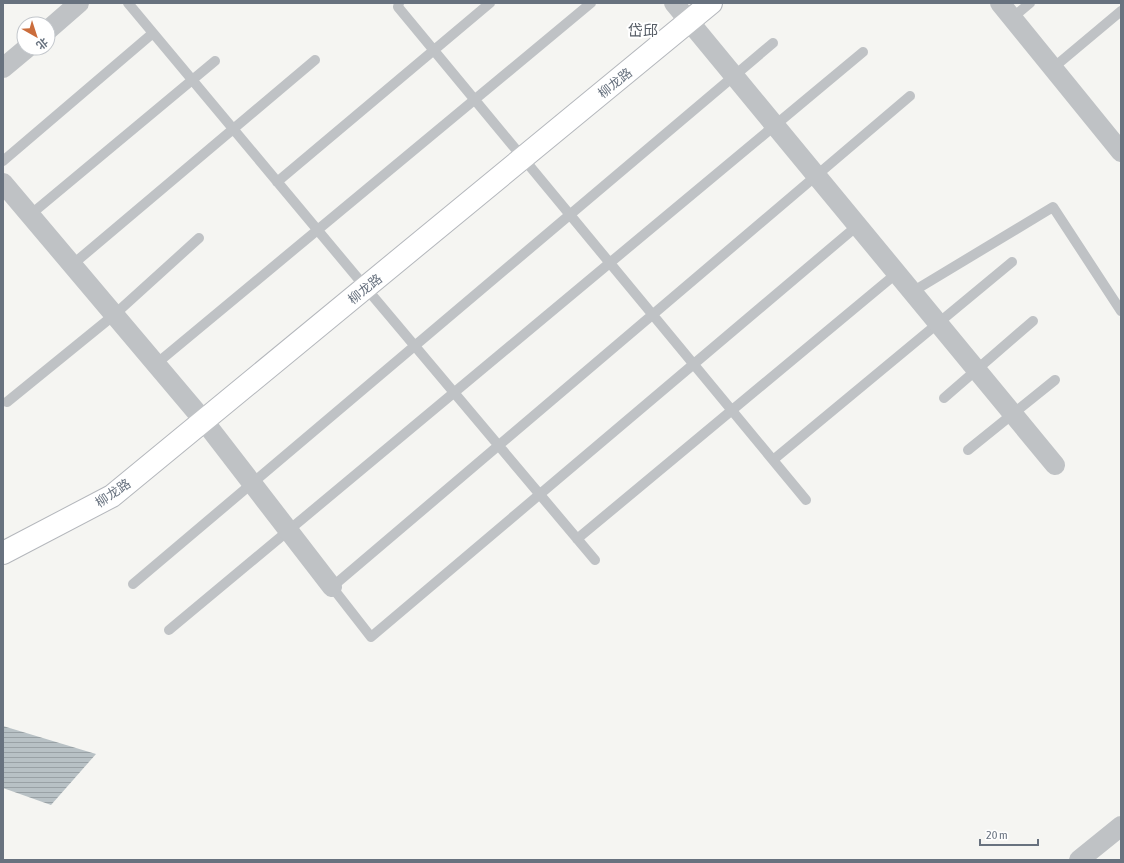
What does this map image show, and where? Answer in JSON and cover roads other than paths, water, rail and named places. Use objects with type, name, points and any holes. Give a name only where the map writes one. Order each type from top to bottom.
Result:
[{"type":"street","points":[[674,3],[1055,465]]},
{"type":"street","name":"柳龙路","points":[[3,553],[112,496],[711,3]]},
{"type":"street","points":[[56,22],[72,5]]},
{"type":"street","points":[[1006,10],[1121,152]]},
{"type":"street","points":[[3,68],[17,56]]},
{"type":"street","points":[[3,183],[204,421],[332,587]]},
{"type":"street","points":[[1079,860],[1121,826]]},
{"type":"lane","points":[[128,3],[414,346],[595,560]]},
{"type":"lane","points":[[398,3],[398,7],[806,500]]},
{"type":"lane","points":[[277,182],[490,3]]},
{"type":"lane","points":[[156,364],[591,3]]},
{"type":"lane","points":[[1006,10],[1030,3]]},
{"type":"lane","points":[[1053,68],[1121,11]]},
{"type":"lane","points":[[3,161],[153,33]]},
{"type":"lane","points":[[133,584],[773,43]]},
{"type":"lane","points":[[169,630],[863,52]]},
{"type":"lane","points":[[72,265],[315,60]]},
{"type":"lane","points":[[30,215],[215,61]]},
{"type":"lane","points":[[857,226],[371,637],[332,587],[910,96]]},
{"type":"lane","points":[[912,292],[1053,207],[1121,310]]},
{"type":"lane","points":[[6,402],[114,315],[199,238]]},
{"type":"lane","points":[[773,460],[1012,262]]},
{"type":"lane","points":[[577,539],[896,273]]},
{"type":"lane","points":[[944,398],[1033,321]]},
{"type":"lane","points":[[968,450],[1055,380]]},
{"type":"district","name":"岱邱","points":[[643,30]]}]
